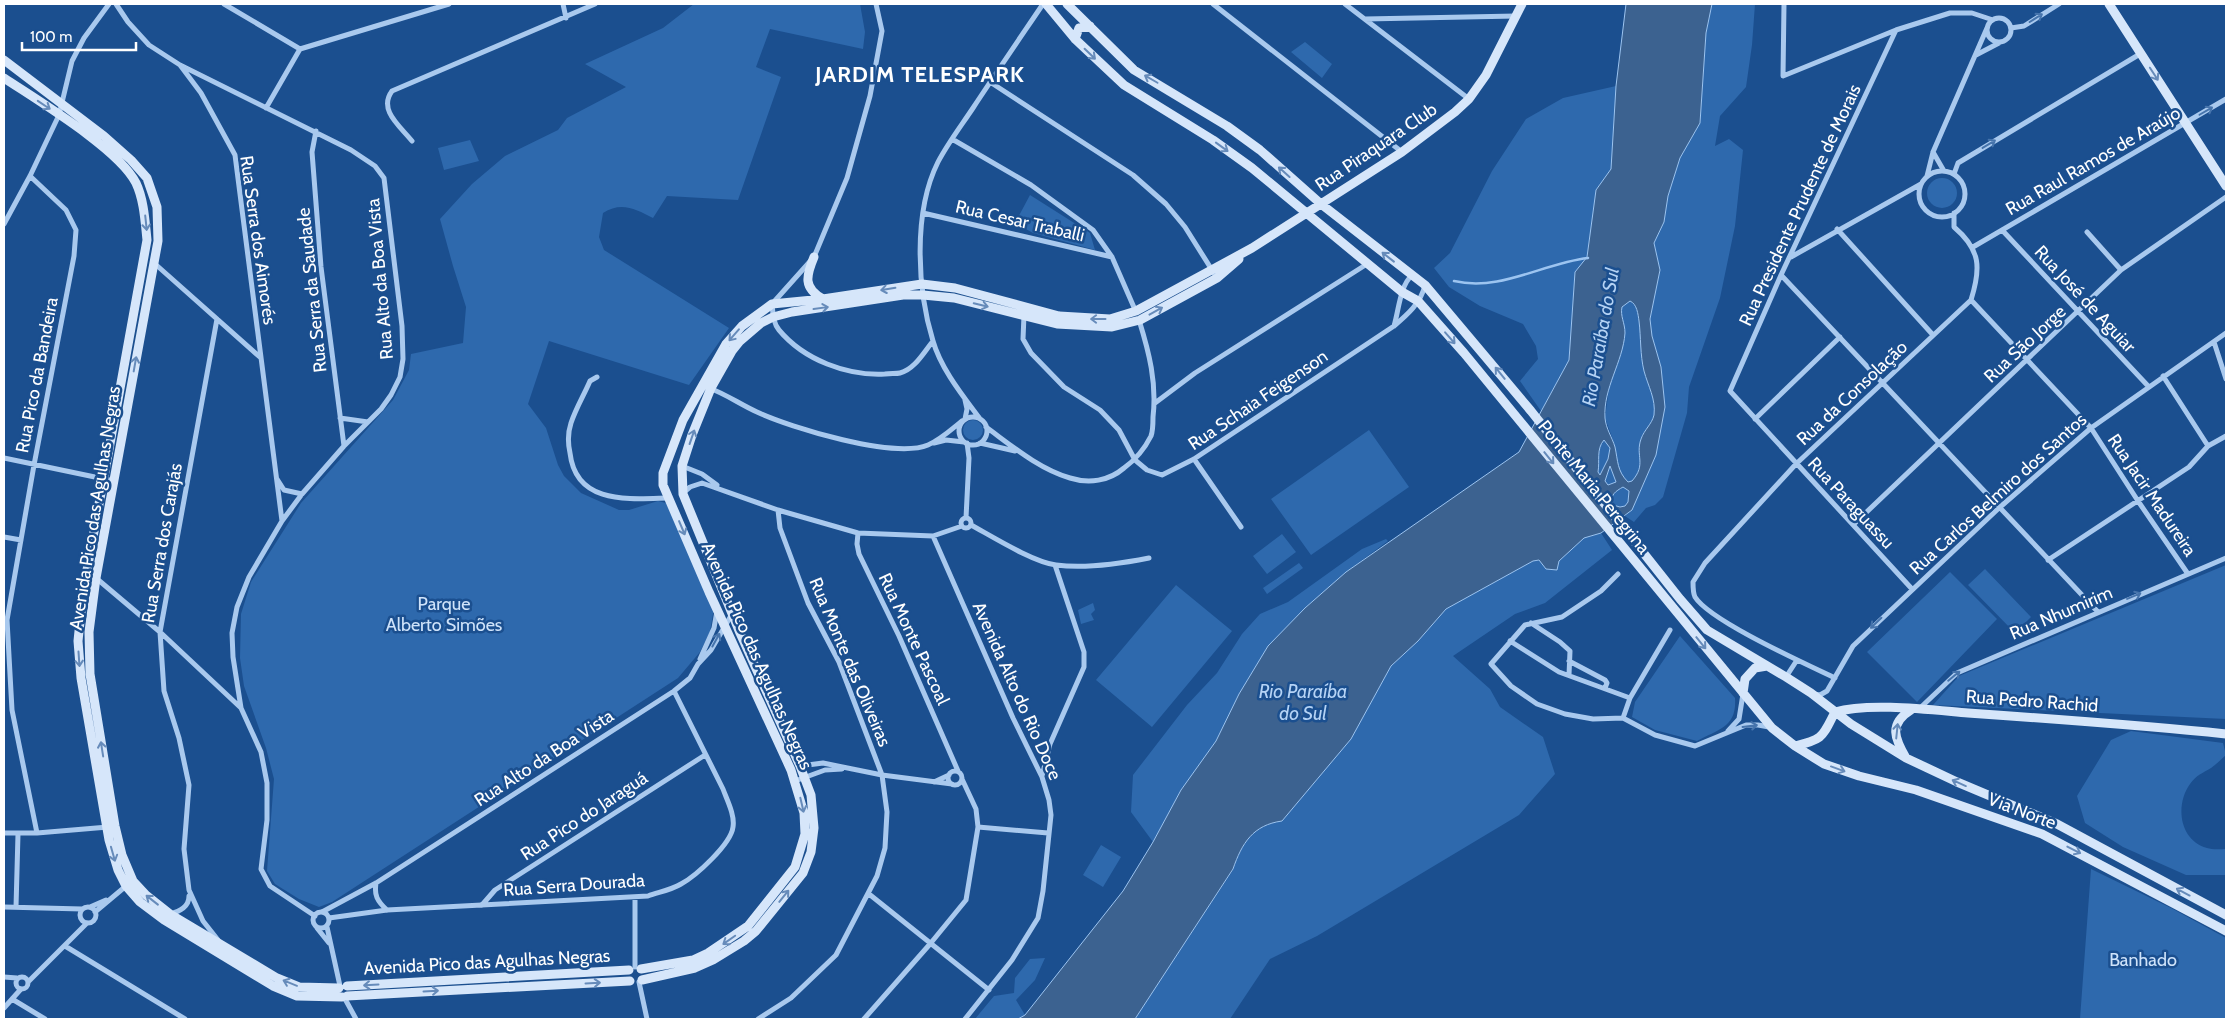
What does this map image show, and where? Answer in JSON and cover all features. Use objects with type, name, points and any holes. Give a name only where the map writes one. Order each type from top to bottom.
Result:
[{"type":"street","points":[[4,224],[60,115],[72,61],[84,38],[109,4]]},
{"type":"street","name":"Rua Serra dos Aimorés","points":[[116,4],[128,22],[149,45],[180,65],[201,93],[235,155],[282,521]]},
{"type":"street","points":[[224,4],[300,49]]},
{"type":"street","points":[[266,108],[300,49],[450,4]]},
{"type":"street","points":[[563,4],[566,18]]},
{"type":"street","points":[[412,141],[386,109],[386,99],[392,91],[595,4]]},
{"type":"street","points":[[823,299],[813,294],[807,281],[808,273],[847,178],[870,96],[882,31],[876,4]]},
{"type":"street","points":[[952,139],[1031,185],[1093,230],[1112,256],[1140,320],[1152,364],[1155,403],[1151,435],[1135,460],[1120,472],[1106,479],[1089,482],[1071,479],[1054,472],[1020,452],[986,427],[964,397],[940,358],[933,341],[923,294],[919,258],[923,212],[938,163],[952,139],[990,82],[1045,4],[1075,39],[1124,85],[1213,140],[1308,213],[1402,292],[1418,301]]},
{"type":"street","points":[[1213,4],[1402,152]]},
{"type":"street","points":[[1345,4],[1469,99]]},
{"type":"street","name":"Rua Piraquara Club","points":[[1214,274],[1402,152],[1469,99],[1486,75],[1522,4]]},
{"type":"street","points":[[1784,4],[1782,76],[1896,30],[1950,13],[1972,13],[1993,20],[2004,19],[2012,28]]},
{"type":"street","points":[[2012,28],[2024,26],[2059,4]]},
{"type":"street","points":[[2109,4],[2226,186]]},
{"type":"street","points":[[1058,18],[1068,15],[1069,6]]},
{"type":"street","name":"Ponte Maria Peregrina","points":[[1069,6],[1134,70],[1234,131],[1260,150],[1321,204],[1425,285],[1531,411],[1680,599],[1707,630],[1767,666]]},
{"type":"street","points":[[1365,19],[1516,16]]},
{"type":"street","points":[[1927,176],[1944,170],[1954,174],[1961,180],[1965,189],[1965,198],[1961,208],[1954,213],[1936,216],[1927,211],[1922,204],[1919,194],[1927,176],[1933,152],[1987,28],[1993,20]]},
{"type":"street","points":[[1075,39],[1079,28],[1090,26]]},
{"type":"street","points":[[1987,28],[1989,37],[1999,43]]},
{"type":"street","points":[[1976,55],[2009,38],[2012,28]]},
{"type":"street","name":"Rua Presidente Prudente de Morais","points":[[1730,391],[1781,276],[1896,30]]},
{"type":"street","points":[[1954,174],[1958,163],[2140,54]]},
{"type":"street","name":"Avenida Pico das Agulhas Negras","points":[[4,60],[104,136],[132,160],[147,178],[157,207],[158,241],[96,578],[89,632],[89,663],[111,827],[113,857],[140,902],[164,920],[273,986],[297,996],[344,997],[637,981],[695,968],[737,946],[756,931],[803,872],[811,852],[814,828],[811,795],[800,766],[732,614],[683,494],[682,466],[711,388],[740,341],[752,330],[773,317]]},
{"type":"street","name":"Rua Alto da Boa Vista","points":[[180,65],[316,131],[375,166],[384,178],[397,284],[403,359],[400,377],[391,395],[302,494],[282,521],[249,577],[237,607],[232,633],[233,657],[241,708],[261,752],[267,783],[267,820],[261,869],[270,886],[315,916]]},
{"type":"street","name":"Avenida Pico das Agulhas Negras","points":[[4,78],[60,115],[98,144],[126,169],[136,183],[144,210],[148,240],[84,592],[78,642],[81,678],[111,827]]},
{"type":"street","points":[[990,82],[1132,175],[1166,204],[1184,227],[1214,274]]},
{"type":"street","name":"Rua Raul Ramos de Araújo","points":[[1973,247],[2226,99]]},
{"type":"street","name":"Rua Serra da Saudade","points":[[316,131],[312,152],[321,267],[344,446]]},
{"type":"street","points":[[1933,152],[1944,170]]},
{"type":"street","name":"Rua Pico da Bandeira","points":[[30,176],[66,210],[76,230],[74,256],[34,465],[7,620],[12,710],[37,833]]},
{"type":"street","points":[[1790,257],[1837,229],[1922,184]]},
{"type":"street","name":"Rua São Jorge","points":[[1854,524],[2121,270],[2226,197]]},
{"type":"street","name":"Rua Cesar Traballi","points":[[923,212],[1112,256]]},
{"type":"street","points":[[1954,213],[1954,227]]},
{"type":"street","points":[[1944,216],[1973,247],[1977,263],[1977,281],[1971,300]]},
{"type":"street","points":[[1837,229],[1934,335]]},
{"type":"street","name":"Rua José de Aguiar","points":[[2002,230],[2149,387]]},
{"type":"street","points":[[2087,232],[2121,270]]},
{"type":"street","points":[[814,257],[772,304],[773,317],[778,329],[797,346],[820,361],[842,369],[872,374],[901,373],[915,364],[933,341]]},
{"type":"street","points":[[154,263],[261,358]]},
{"type":"street","points":[[1155,403],[1195,372],[1367,264]]},
{"type":"street","points":[[772,304],[823,299],[922,284],[955,288],[1057,324],[1083,327],[1112,327],[1140,320],[1214,274]]},
{"type":"street","points":[[773,317],[903,295],[923,294],[1059,316],[1083,319],[1110,319],[1136,311],[1214,274]]},
{"type":"street","points":[[1394,326],[1405,281],[1412,275]]},
{"type":"street","points":[[1781,276],[2098,612]]},
{"type":"street","name":"Rua Schaia Feigenson","points":[[1135,460],[1147,470],[1162,475],[1194,459],[1394,326],[1409,313],[1423,294],[1425,285]]},
{"type":"street","name":"Rua da Consolação","points":[[1797,660],[1711,613],[1694,596],[1693,582],[1705,563],[1796,464],[1971,300]]},
{"type":"street","name":"Rua Jacir Madureira","points":[[1971,300],[2091,428],[2188,574]]},
{"type":"street","name":"Ponte Maria Peregrina","points":[[1418,301],[1519,420],[1743,693]]},
{"type":"street","name":"Avenida Pico das Agulhas Negras","points":[[129,883],[170,914],[277,978],[299,987],[342,987],[635,969],[693,960],[708,953],[748,926],[795,867],[805,834],[804,813],[791,770],[668,498],[663,485],[663,473],[683,420],[700,388],[735,333],[772,304]]},
{"type":"street","points":[[1024,311],[1024,338],[1031,353],[1064,386],[1100,410],[1119,430],[1135,460]]},
{"type":"street","name":"Rua Serra dos Carajás","points":[[217,319],[160,632],[164,691],[179,738],[189,785],[184,849],[189,890],[203,921],[219,942]]},
{"type":"street","name":"Rua Carlos Belmiro dos Santos","points":[[1811,693],[1820,695],[1827,691],[1853,646],[1999,508],[2091,428],[2226,333]]},
{"type":"street","points":[[1755,419],[1840,337]]},
{"type":"street","points":[[2214,342],[2226,379]]},
{"type":"street","points":[[2164,376],[2208,446]]},
{"type":"street","points":[[597,377],[590,381],[570,424],[568,445],[571,466],[580,482],[613,498],[676,498],[690,487],[702,483],[778,510],[858,533],[933,536],[962,526],[968,529],[971,525]]},
{"type":"street","points":[[700,388],[711,388],[759,413],[836,438],[911,449],[946,440],[1004,447],[1020,452]]},
{"type":"street","name":"Rua Paraguassu","points":[[1730,391],[1912,589]]},
{"type":"street","points":[[962,526],[962,521],[966,518],[969,458],[965,442],[959,434],[967,409],[964,397]]},
{"type":"street","points":[[928,445],[964,420],[972,417],[980,419]]},
{"type":"street","points":[[340,418],[368,422]]},
{"type":"street","points":[[969,458],[978,443],[986,435],[986,427]]},
{"type":"street","points":[[2048,560],[2189,467],[2208,446],[2226,436]]},
{"type":"street","points":[[4,458],[114,481]]},
{"type":"street","points":[[1194,459],[1241,527]]},
{"type":"street","points":[[666,464],[674,463],[702,474],[722,489]]},
{"type":"street","points":[[275,476],[284,490],[302,494]]},
{"type":"street","name":"Rua Monte das Oliveiras","points":[[758,1019],[791,998],[836,955],[869,894],[885,848],[887,812],[882,775],[839,662],[808,603],[780,528],[778,510]]},
{"type":"street","points":[[966,518],[970,520],[971,525],[1021,552],[1055,565],[1116,564],[1149,558]]},
{"type":"street","name":"Rua Monte Pascoal","points":[[858,533],[857,544],[859,554],[899,636],[952,756],[961,781]]},
{"type":"street","name":"Avenida Alto do Rio Doce","points":[[933,536],[983,647],[1012,718],[1042,777],[1049,800],[1051,815],[1043,891],[1038,918],[1012,960],[965,1019]]},
{"type":"street","points":[[4,537],[21,540]]},
{"type":"street","name":"Rua Nhumirim","points":[[1915,709],[1957,673],[2226,558]]},
{"type":"street","points":[[1042,777],[1050,744],[1084,667],[1084,652],[1055,565]]},
{"type":"street","points":[[1618,574],[1601,591],[1562,617],[1525,624],[1491,664],[1511,686],[1538,704],[1565,714],[1593,719],[1623,718],[1655,735],[1696,746],[1746,725],[1758,724],[1772,728]]},
{"type":"street","points":[[96,578],[160,632],[241,708]]},
{"type":"street","points":[[698,664],[714,628],[717,608]]},
{"type":"street","name":"Rua Alto da Boa Vista","points":[[326,915],[346,899],[376,883],[674,691],[690,678],[698,664],[711,650],[724,624],[732,614]]},
{"type":"street","points":[[1531,623],[1570,651],[1569,675]]},
{"type":"street","points":[[1623,718],[1630,698],[1670,630]]},
{"type":"street","points":[[1510,641],[1559,672],[1630,698]]},
{"type":"street","points":[[1786,677],[1797,660],[1835,678]]},
{"type":"street","points":[[1570,661],[1605,680],[1607,683],[1605,688]]},
{"type":"street","points":[[1728,731],[1739,719],[1745,679],[1755,668],[1767,666]]},
{"type":"street","name":"Via Norte","points":[[1767,666],[1811,693],[1851,724],[1906,758],[1957,782],[2057,824],[2226,915]]},
{"type":"street","name":"Rua Serra Dourada","points":[[326,915],[648,896],[682,884],[711,860],[734,827],[730,806],[674,691]]},
{"type":"street","name":"Via Norte","points":[[1743,693],[1772,728],[1795,746],[1824,764],[1859,776],[1916,790],[2042,834],[2226,931]]},
{"type":"street","name":"Rua Pedro Rachid","points":[[1836,712],[1849,708],[1915,709],[2131,724],[2226,734]]},
{"type":"street","points":[[1906,758],[1896,740],[1896,728],[1901,716],[1915,709]]},
{"type":"street","points":[[1795,746],[1815,741],[1825,733],[1836,712]]},
{"type":"street","name":"Rua Pico do Jaraguá","points":[[482,905],[495,890],[705,756]]},
{"type":"street","name":"Rua Monte Pascoal","points":[[950,774],[952,756]]},
{"type":"street","points":[[791,770],[800,766],[823,763],[882,775],[933,782],[952,784],[961,781],[976,809],[978,827],[966,900],[864,1019]]},
{"type":"street","points":[[795,781],[825,770],[860,771]]},
{"type":"street","points":[[933,782],[958,771]]},
{"type":"street","points":[[950,774],[949,781],[952,784]]},
{"type":"street","points":[[4,833],[37,833],[111,827]]},
{"type":"street","points":[[978,827],[1048,833]]},
{"type":"street","points":[[16,907],[18,834]]},
{"type":"street","points":[[4,1008],[87,923],[94,920],[95,912],[129,883]]},
{"type":"street","points":[[376,883],[376,899],[387,910]]},
{"type":"street","points":[[170,914],[185,907],[189,901],[189,890]]},
{"type":"street","points":[[869,894],[989,990]]},
{"type":"street","points":[[635,897],[635,969],[628,976],[637,981],[647,1019]]},
{"type":"street","points":[[4,907],[82,909],[111,898]]},
{"type":"street","points":[[90,907],[95,912]]},
{"type":"street","points":[[82,909],[80,916],[82,921],[87,923]]},
{"type":"street","points":[[330,944],[314,923],[315,916],[326,915],[330,944],[342,987],[338,993],[344,997],[356,1019]]},
{"type":"street","points":[[317,927],[327,927]]},
{"type":"street","points":[[66,946],[185,1019]]},
{"type":"street","points":[[635,969],[643,976],[637,981]]},
{"type":"street","points":[[4,977],[24,977],[28,982]]},
{"type":"street","points":[[17,978],[16,986],[21,989]]},
{"type":"street","points":[[12,999],[46,1019]]},
{"type":"green space","name":"Parque Alberto Simões","points":[[694,4],[860,4],[865,32],[863,49],[770,29],[756,67],[781,77],[738,200],[667,196],[653,218],[634,209],[622,207],[616,207],[603,213],[599,237],[604,250],[729,328],[689,385],[549,341],[528,404],[546,428],[558,465],[564,476],[581,493],[619,510],[629,510],[658,501],[666,503],[714,608],[710,632],[700,652],[678,678],[332,902],[319,907],[299,899],[275,884],[267,871],[274,779],[266,748],[244,686],[240,658],[241,614],[251,582],[301,503],[393,400],[409,370],[411,354],[463,343],[466,307],[440,219],[472,184],[505,156],[558,130],[567,118],[626,87],[585,64],[663,28]]},
{"type":"green space","points":[[1712,4],[1755,4],[1746,87],[1720,116],[1715,146],[1729,139],[1743,150],[1735,226],[1720,298],[1689,387],[1687,413],[1663,497],[1655,505],[1646,508],[1634,522],[1625,516],[1632,510],[1656,455],[1664,395],[1661,367],[1652,336],[1650,319],[1660,270],[1654,243],[1664,222],[1668,196],[1680,158],[1700,123],[1706,33]]},
{"type":"green space","points":[[1305,42],[1332,64],[1322,78],[1291,52]]},
{"type":"green space","points":[[1616,86],[1611,169],[1596,190],[1587,257],[1575,272],[1569,360],[1541,411],[1520,381],[1538,359],[1536,346],[1523,324],[1480,306],[1449,287],[1434,268],[1450,253],[1492,171],[1526,119],[1563,98]]},
{"type":"green space","points":[[470,140],[479,161],[444,170],[438,148]]},
{"type":"green space","points":[[1942,178],[1953,182],[1957,193],[1953,204],[1942,208],[1931,204],[1927,193],[1931,182]]},
{"type":"green space","points":[[1030,195],[1090,233],[1095,250],[1033,233],[1015,223]]},
{"type":"green space","points":[[1630,301],[1638,312],[1643,365],[1653,398],[1654,415],[1641,438],[1639,469],[1632,481],[1628,482],[1621,475],[1618,467],[1613,440],[1605,418],[1610,381],[1622,345],[1624,325],[1621,319],[1622,306]]},
{"type":"green space","points":[[973,420],[980,423],[983,430],[980,437],[973,440],[966,437],[963,430],[966,423]]},
{"type":"green space","points":[[1369,430],[1409,487],[1311,555],[1271,499]]},
{"type":"green space","points":[[1604,440],[1610,448],[1608,459],[1600,475],[1598,472],[1599,452]]},
{"type":"green space","points":[[1610,466],[1616,482],[1608,485],[1605,481]]},
{"type":"green space","points":[[1623,487],[1629,491],[1628,502],[1625,506],[1620,507],[1613,505],[1613,496]]},
{"type":"green space","points":[[1601,533],[1612,550],[1545,603],[1515,614],[1453,656],[1490,689],[1500,707],[1543,737],[1555,774],[1519,815],[1317,936],[1270,959],[1230,1019],[1135,1019],[1233,870],[1241,851],[1250,837],[1263,827],[1282,821],[1351,739],[1391,666],[1418,641],[1446,609],[1533,561],[1559,561],[1584,538]]},
{"type":"green space","points":[[1282,534],[1296,552],[1267,574],[1253,556]]},
{"type":"green space","points":[[1386,539],[1388,541],[1346,572],[1305,608],[1268,646],[1239,694],[1216,741],[1181,790],[1153,842],[1131,812],[1133,775],[1187,705],[1217,673],[1242,634],[1260,614],[1288,602],[1362,549]]},
{"type":"green space","points":[[1299,563],[1303,568],[1267,594],[1263,588]]},
{"type":"green space","points":[[2226,565],[2226,719],[1933,705],[1959,676]]},
{"type":"green space","points":[[1985,569],[2031,617],[2015,633],[1968,585]]},
{"type":"green space","points":[[1950,572],[1997,619],[1917,702],[1867,652]]},
{"type":"green space","points":[[1176,585],[1232,631],[1152,727],[1096,680]]},
{"type":"green space","points":[[1093,603],[1095,610],[1091,614],[1094,620],[1081,624],[1078,610]]},
{"type":"green space","points":[[1680,636],[1735,698],[1735,708],[1730,721],[1719,730],[1697,741],[1655,730],[1632,717],[1635,702]]},
{"type":"green space","points":[[2131,731],[2223,743],[2226,755],[2192,781],[2185,792],[2181,811],[2185,830],[2190,838],[2209,849],[2226,849],[2226,875],[2186,875],[2123,847],[2085,823],[2077,796],[2111,740]]},
{"type":"green space","points":[[1101,845],[1121,857],[1103,887],[1083,875]]},
{"type":"green space","name":"Banhado","points":[[2091,869],[2171,908],[2226,938],[2226,1019],[2080,1019]]},
{"type":"green space","points":[[1045,958],[1035,980],[1016,1000],[1025,1015],[1018,1019],[975,1019],[994,996],[1014,993],[1015,978],[1030,959]]},
{"type":"water","name":"Rio Paraíba do Sul","points":[[1626,4],[1712,4],[1706,33],[1700,123],[1680,158],[1668,196],[1664,222],[1654,243],[1660,270],[1650,319],[1652,336],[1661,367],[1665,407],[1656,455],[1632,510],[1601,533],[1584,538],[1559,561],[1557,570],[1546,569],[1539,560],[1533,561],[1446,609],[1418,641],[1391,666],[1351,739],[1282,821],[1272,823],[1256,831],[1245,843],[1233,869],[1135,1019],[1018,1019],[1025,1015],[1123,891],[1153,842],[1181,790],[1216,741],[1239,694],[1268,646],[1305,608],[1346,572],[1519,452],[1569,360],[1575,272],[1587,257],[1596,190],[1611,169],[1616,86]],"holes":[[[1630,301],[1637,309],[1643,365],[1653,398],[1654,409],[1653,418],[1641,439],[1639,470],[1632,481],[1628,482],[1620,470],[1615,447],[1605,418],[1607,396],[1621,354],[1625,333],[1622,307]],[[1604,440],[1610,448],[1608,459],[1600,475],[1598,472],[1599,455]],[[1610,466],[1616,482],[1608,485],[1605,481]],[[1623,487],[1629,491],[1628,502],[1625,506],[1613,505],[1612,499],[1614,494]]]},
{"type":"waterway","points":[[1454,281],[1488,283],[1588,258]]},
{"type":"district","name":"JARDIM TELESPARK","points":[[920,74]]}]
